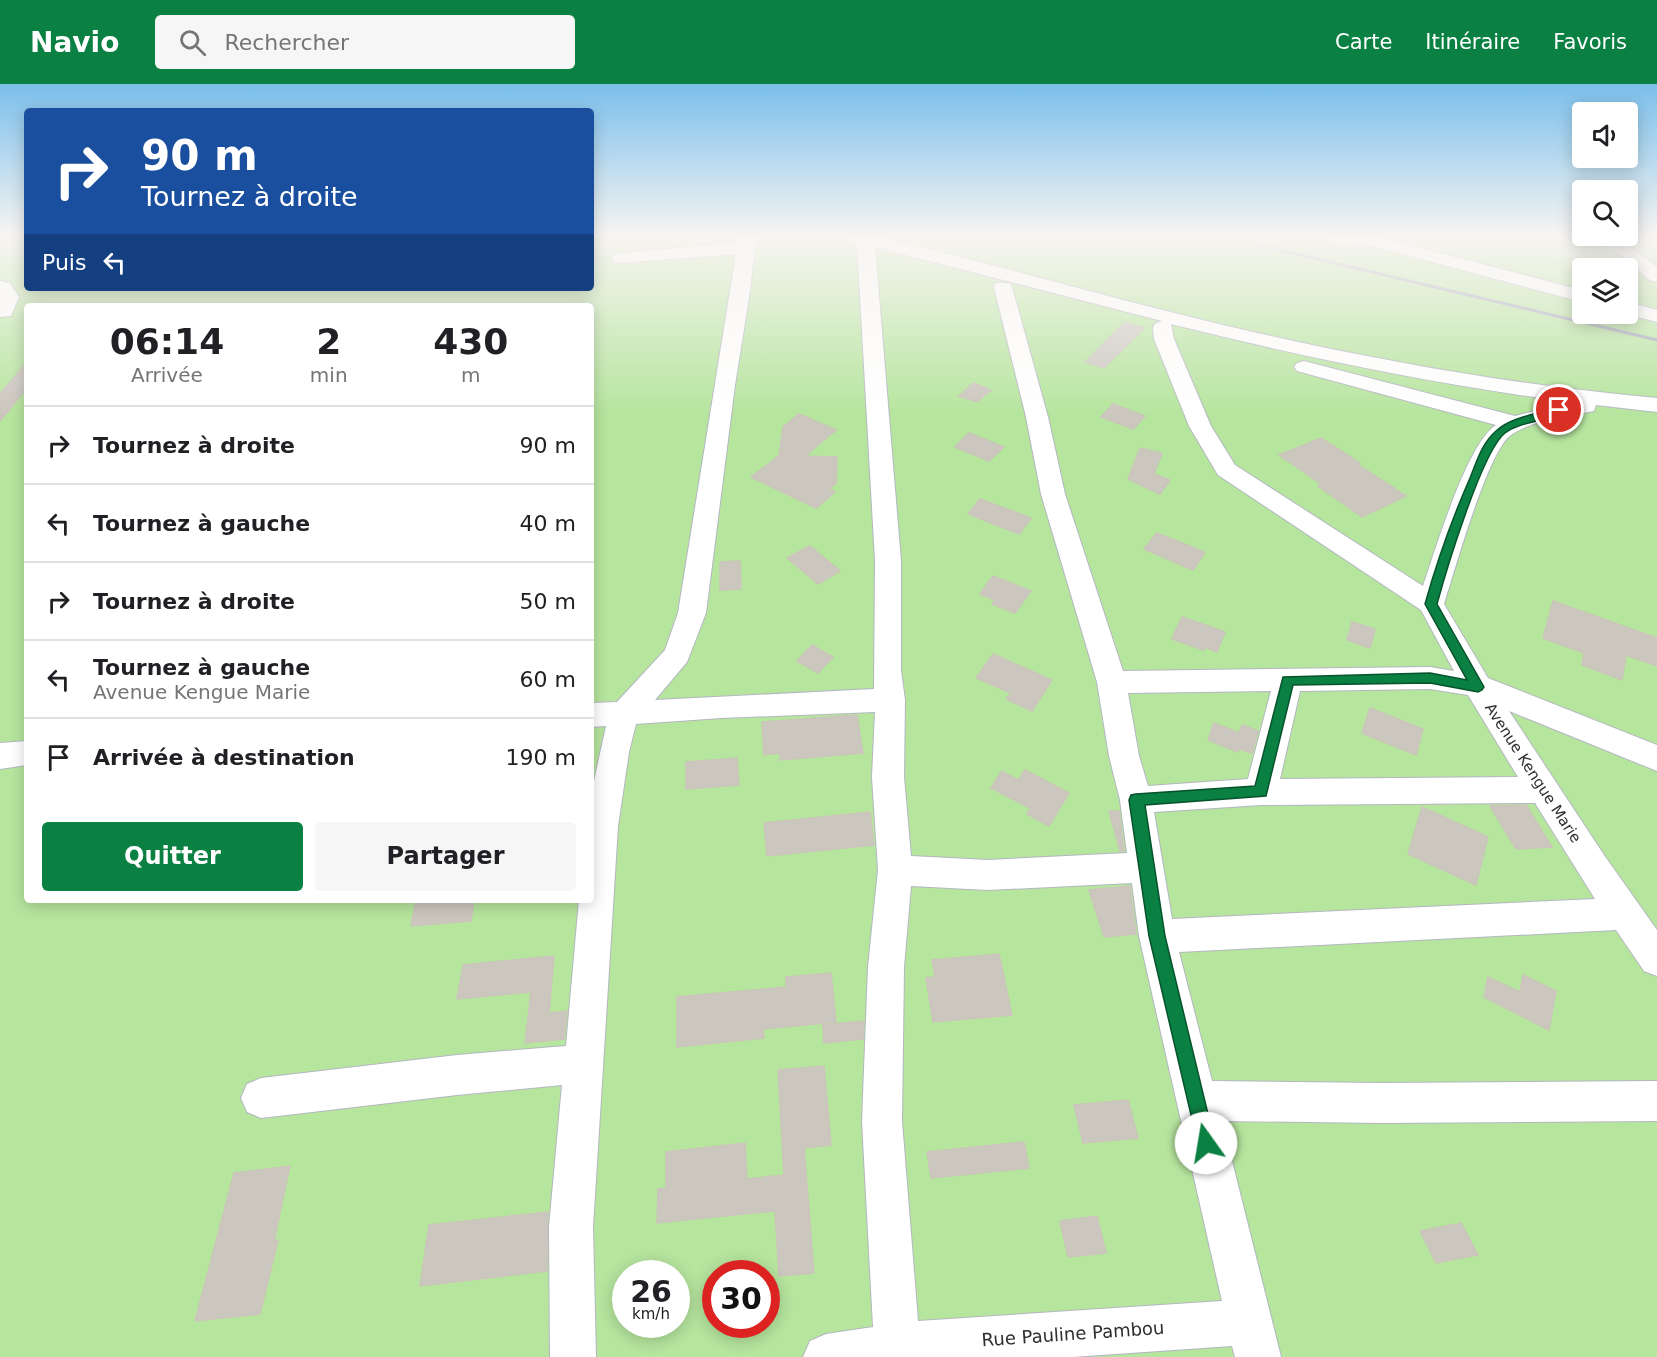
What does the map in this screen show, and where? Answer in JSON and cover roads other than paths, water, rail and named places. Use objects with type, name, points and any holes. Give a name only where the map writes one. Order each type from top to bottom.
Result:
[{"type":"street","points":[[4,312],[9,296]]},
{"type":"street","points":[[573,1357],[571,1227],[602,826],[614,752],[624,715],[677,655],[692,613],[724,385],[740,296]]},
{"type":"street","points":[[865,296],[888,561],[887,670],[890,700],[888,777],[894,870],[886,967],[882,1120],[897,1346]]},
{"type":"street","points":[[1005,296],[1037,417],[1053,494],[1112,682],[1124,756],[1136,800],[1148,867],[1157,936],[1224,1225],[1254,1339]]},
{"type":"street","points":[[1041,296],[1163,327],[1516,423]]},
{"type":"street","points":[[1092,296],[1217,329],[1460,379],[1657,405]]},
{"type":"street","points":[[1638,311],[1657,316]]},
{"type":"street","points":[[1163,327],[1168,349],[1200,426],[1226,470],[1431,604],[1460,514],[1490,443],[1501,431],[1516,423],[1559,410],[1622,402]]},
{"type":"street","name":"Avenue Kengue Marie","points":[[1431,604],[1478,687],[1543,790],[1624,914],[1657,959]]},
{"type":"street","points":[[1112,682],[1430,678],[1478,687],[1657,758]]},
{"type":"street","points":[[1261,792],[1288,681]]},
{"type":"street","points":[[594,715],[624,715],[656,710],[755,704],[890,700]]},
{"type":"street","points":[[0,756],[24,753]]},
{"type":"street","points":[[1136,800],[1261,792],[1543,790]]},
{"type":"street","points":[[894,870],[988,875],[1148,867]]},
{"type":"street","points":[[1157,936],[1624,914]]},
{"type":"street","points":[[261,1098],[457,1075],[583,1064]]},
{"type":"street","points":[[1197,1101],[1394,1103],[1657,1101]]},
{"type":"street","name":"Rue Pauline Pambou","points":[[826,1357],[897,1346],[1254,1339]]},
{"type":"railway","points":[[1474,296],[1657,340]]}]
